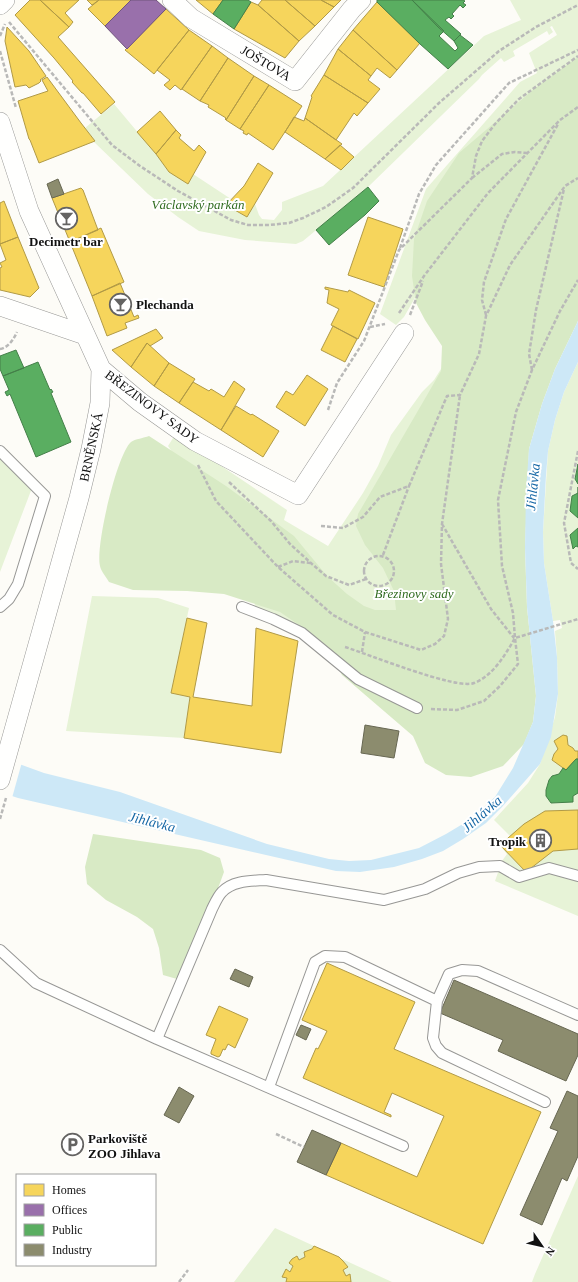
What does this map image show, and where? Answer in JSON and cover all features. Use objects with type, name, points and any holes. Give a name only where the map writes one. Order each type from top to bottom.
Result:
[{"type":"street","points":[[4,13],[5,0]]},
{"type":"street","name":"JOŠTOVA","points":[[172,0],[191,18],[294,81],[361,0]]},
{"type":"street","name":"BRNĚNSKÁ","points":[[0,780],[79,498],[100,403],[101,369],[29,211],[1,130]]},
{"type":"street","points":[[0,306],[85,335]]},
{"type":"street","name":"BŘEZINOVY SADY","points":[[101,369],[140,402],[195,441],[298,495],[397,324]]},
{"type":"lane","points":[[0,451],[45,496],[18,584],[9,599],[0,607]]},
{"type":"lane","points":[[242,607],[273,619],[302,633],[358,678],[417,708]]},
{"type":"lane","points":[[157,1039],[212,909],[222,892],[232,885],[249,881],[266,880],[384,900],[425,889],[458,873],[479,867],[500,866],[520,877],[549,868],[578,876]]},
{"type":"lane","points":[[0,950],[36,983],[157,1039],[404,1146]]},
{"type":"lane","points":[[269,1087],[315,962],[325,956],[345,957],[437,1001]]},
{"type":"lane","points":[[545,1102],[442,1053],[436,1046],[433,1038],[437,1001],[449,974],[462,970],[478,971],[578,1015]]},
{"type":"path","points":[[4,13],[112,145],[140,166],[178,191],[231,220],[248,225],[289,223],[326,207],[353,188],[439,103],[499,51],[536,27],[578,5]]},
{"type":"path","points":[[327,413],[337,383],[364,341],[370,328],[419,194],[436,165],[510,83],[578,50]]},
{"type":"path","points":[[0,51],[16,109]]},
{"type":"path","points":[[472,178],[476,156],[482,141],[495,124],[519,100],[578,56]]},
{"type":"path","points":[[397,324],[424,276],[488,193],[560,120],[578,107]]},
{"type":"path","points":[[486,316],[482,300],[484,282],[506,219],[560,120]]},
{"type":"path","points":[[399,250],[472,178],[502,154],[515,152],[527,153]]},
{"type":"path","points":[[197,463],[216,501],[278,566],[333,615],[365,632],[421,650],[435,644],[444,636],[448,619],[441,564],[442,524],[460,395],[479,354],[486,316],[510,266],[565,186],[578,178]]},
{"type":"path","points":[[532,370],[529,354],[536,310],[565,186]]},
{"type":"path","points":[[397,324],[424,276]]},
{"type":"path","points":[[417,708],[457,710],[484,701],[500,686],[518,664],[514,638],[513,612],[502,566],[498,500],[516,412],[532,370],[560,311],[578,280]]},
{"type":"path","points":[[370,328],[397,324]]},
{"type":"path","points":[[0,349],[4,349],[14,339],[19,328]]},
{"type":"path","points":[[382,555],[447,396],[460,395]]},
{"type":"path","points":[[578,451],[564,523],[571,563],[578,569]]},
{"type":"path","points":[[224,477],[272,521],[290,544],[326,576],[349,585],[366,579]]},
{"type":"path","points":[[321,526],[343,528],[363,517],[380,497],[409,486]]},
{"type":"path","points":[[442,524],[491,609],[514,638]]},
{"type":"path","points":[[382,555],[393,562],[395,574],[388,585],[376,587],[366,579],[364,567],[371,558],[382,555]]},
{"type":"path","points":[[278,566],[293,561],[312,564]]},
{"type":"path","points":[[365,632],[362,652],[413,671],[457,683],[473,684],[487,676],[504,655],[514,638],[578,619]]},
{"type":"path","points":[[276,1134],[304,1148]]},
{"type":"path","points":[[179,1282],[188,1270]]},
{"type":"green space","name":"Březinovy sady","points":[[510,0],[578,0],[578,288],[363,676],[310,632],[254,606],[265,585],[168,446],[175,435],[287,510],[284,520],[328,546],[363,493],[378,466],[391,435],[422,392],[434,380],[470,323],[424,282],[404,317],[396,325],[380,314],[426,189],[520,82],[537,73],[529,53],[557,35],[552,26],[550,27],[553,32],[549,35],[547,31],[513,51],[515,56],[504,62],[501,58],[368,187],[303,241],[296,244],[245,240],[199,231],[148,194],[94,142],[95,141],[85,128],[114,104],[156,154],[193,174],[231,199],[226,205],[246,216],[255,204],[262,219],[274,220],[282,210],[282,202],[323,186],[484,36],[521,20]]},
{"type":"green space","name":"Březinovy sady","points":[[578,57],[578,321],[555,369],[542,404],[529,449],[525,548],[527,607],[536,696],[533,722],[524,744],[503,766],[471,777],[446,775],[425,763],[413,736],[342,675],[328,647],[280,612],[224,594],[187,591],[133,590],[109,582],[102,572],[99,556],[104,522],[108,501],[125,450],[131,442],[149,436],[226,486],[294,536],[327,576],[347,594],[364,606],[375,610],[396,610],[394,591],[383,568],[365,545],[356,526],[358,514],[441,371],[442,346],[416,303],[412,276],[414,239],[427,201],[459,153],[534,89]]},
{"type":"green space","points":[[578,362],[578,916],[495,881],[502,861],[507,854],[500,845],[510,836],[494,820],[528,783],[540,764],[555,717],[558,694],[555,631],[562,628],[560,620],[553,621],[544,563],[543,532],[548,451],[555,420],[564,392]]},
{"type":"green space","points":[[0,457],[32,488],[0,572]]},
{"type":"green space","points":[[92,596],[158,598],[189,608],[171,693],[190,697],[184,738],[66,731]]},
{"type":"green space","points":[[93,834],[201,850],[220,858],[224,872],[217,891],[177,979],[163,975],[159,948],[153,929],[137,917],[106,900],[87,884],[85,867]]},
{"type":"green space","points":[[578,1176],[578,1282],[532,1282],[535,1274]]},
{"type":"green space","points":[[275,1228],[392,1282],[234,1282]]},
{"type":"water","name":"Jihlávka","points":[[578,321],[578,362],[564,392],[555,420],[548,451],[546,475],[543,532],[544,563],[557,657],[558,694],[551,737],[540,764],[486,823],[443,851],[422,859],[394,867],[360,872],[336,871],[18,798],[0,792],[0,757],[44,773],[120,792],[267,844],[329,859],[349,861],[371,860],[419,848],[471,819],[495,797],[513,768],[533,722],[536,696],[527,607],[525,548],[526,491],[529,449],[542,404],[555,369]]},
{"type":"pier","points":[[0,755],[22,762],[12,798],[0,794]]},
{"type":"building: Homes","points":[[30,0],[40,0],[69,27],[58,37],[115,102],[101,114],[72,82],[73,81],[54,58],[15,15]]},
{"type":"building: Homes","points":[[40,0],[79,0],[65,13],[73,22],[69,27]]},
{"type":"building: Homes","points":[[87,0],[99,0],[92,5]]},
{"type":"building: Homes","points":[[99,0],[131,0],[105,26],[88,9]]},
{"type":"building: Homes","points":[[196,0],[223,0],[213,14]]},
{"type":"building: Homes","points":[[262,0],[285,0],[315,26],[299,41],[258,5]]},
{"type":"building: Homes","points":[[285,0],[321,0],[334,7],[315,26]]},
{"type":"building: Homes","points":[[321,0],[341,0],[334,7]]},
{"type":"building: Homes","points":[[251,2],[258,5],[299,41],[285,58],[234,29]]},
{"type":"building: Homes","points":[[377,2],[420,43],[397,70],[353,30]]},
{"type":"building: Homes","points":[[166,9],[189,30],[154,74],[125,50]]},
{"type":"building: Homes","points":[[7,27],[29,51],[46,76],[40,80],[41,81],[39,83],[29,88],[26,85],[15,87],[5,41]]},
{"type":"building: Homes","points":[[189,30],[212,46],[181,90],[175,85],[170,90],[164,85],[170,80],[157,70]]},
{"type":"building: Homes","points":[[353,30],[397,70],[390,78],[377,68],[371,76],[338,49]]},
{"type":"building: Homes","points":[[212,46],[228,58],[200,101],[182,89]]},
{"type":"building: Homes","points":[[338,49],[371,76],[368,80],[380,89],[368,103],[324,75]]},
{"type":"building: Homes","points":[[228,58],[254,76],[226,120],[226,118],[208,107],[209,105],[200,101]]},
{"type":"building: Homes","points":[[324,75],[368,103],[357,116],[354,113],[336,140],[305,118],[312,97],[311,96]]},
{"type":"building: Homes","points":[[254,76],[269,85],[240,129],[226,120]]},
{"type":"building: Homes","points":[[47,77],[95,141],[39,163],[29,139],[18,101],[48,91],[42,80]]},
{"type":"building: Homes","points":[[269,85],[302,106],[273,150],[248,133],[247,135],[243,133],[244,131],[240,129]]},
{"type":"building: Homes","points":[[160,111],[176,130],[156,154],[137,132]]},
{"type":"building: Homes","points":[[294,117],[304,121],[305,118],[342,144],[325,159],[285,132]]},
{"type":"building: Homes","points":[[176,130],[181,135],[179,138],[194,151],[199,145],[206,152],[188,184],[169,172],[156,154]]},
{"type":"building: Homes","points":[[340,145],[354,157],[341,170],[325,159]]},
{"type":"building: Homes","points":[[258,163],[273,173],[247,217],[226,205],[244,186]]},
{"type":"building: Homes","points":[[81,188],[98,230],[70,242],[52,198]]},
{"type":"building: Homes","points":[[4,201],[18,237],[0,244],[0,203]]},
{"type":"building: Homes","points":[[368,217],[403,229],[384,287],[348,275]]},
{"type":"building: Homes","points":[[101,228],[124,282],[92,296],[70,242]]},
{"type":"building: Homes","points":[[18,237],[39,288],[30,297],[0,290],[0,268],[2,267],[0,263],[6,260],[0,244]]},
{"type":"building: Homes","points":[[120,283],[134,317],[138,315],[139,318],[125,323],[127,328],[107,336],[92,296]]},
{"type":"building: Homes","points":[[325,287],[348,292],[349,290],[375,303],[358,339],[331,325],[339,309],[327,303],[329,290],[325,289]]},
{"type":"building: Homes","points":[[333,326],[357,339],[345,362],[321,350]]},
{"type":"building: Homes","points":[[156,329],[163,338],[150,346],[147,343],[131,367],[112,350]]},
{"type":"building: Homes","points":[[147,343],[169,363],[154,386],[131,367]]},
{"type":"building: Homes","points":[[169,363],[195,379],[179,403],[154,386]]},
{"type":"building: Homes","points":[[307,375],[328,389],[305,426],[276,407],[286,391],[293,395]]},
{"type":"building: Homes","points":[[234,381],[245,389],[221,430],[179,403],[193,382],[209,391],[211,389],[224,397]]},
{"type":"building: Homes","points":[[236,406],[279,431],[263,457],[221,430]]},
{"type":"building: Homes","points":[[187,618],[207,623],[193,697],[252,706],[256,628],[298,641],[281,753],[184,738],[190,697],[171,693]]},
{"type":"building: Homes","points":[[563,735],[567,736],[568,745],[575,751],[578,751],[578,759],[576,759],[566,770],[552,760],[558,749],[554,741]]},
{"type":"building: Homes","name":"Tropik","points":[[578,810],[578,849],[553,851],[526,872],[500,845],[524,824],[545,811]]},
{"type":"building: Homes","points":[[327,963],[415,1002],[394,1049],[541,1112],[483,1244],[326,1175],[341,1143],[417,1177],[444,1116],[392,1093],[384,1112],[391,1115],[391,1117],[303,1078],[316,1048],[318,1049],[327,1031],[302,1020]]},
{"type":"building: Homes","points":[[219,1006],[248,1019],[235,1048],[228,1044],[225,1050],[223,1049],[218,1057],[211,1054],[216,1039],[206,1035]]},
{"type":"building: Homes","points":[[314,1246],[339,1257],[348,1267],[343,1270],[346,1276],[350,1274],[351,1282],[286,1282],[287,1278],[282,1277],[286,1269],[290,1272],[293,1266],[289,1263],[292,1259],[297,1256],[299,1260],[305,1257],[304,1252],[312,1249]]},
{"type":"building: Offices","points":[[131,0],[156,0],[166,9],[127,49],[105,26]]},
{"type":"building: Public","points":[[223,0],[248,0],[251,2],[234,29],[213,14]]},
{"type":"building: Public","points":[[377,0],[412,0],[444,31],[439,36],[455,51],[458,48],[454,41],[460,35],[473,45],[448,69],[420,44],[377,2]]},
{"type":"building: Public","points":[[412,0],[465,1],[463,3],[466,5],[463,8],[460,5],[452,14],[454,16],[451,19],[449,17],[445,20],[461,34],[454,41]]},
{"type":"building: Public","points":[[368,187],[379,201],[365,215],[329,245],[316,230]]},
{"type":"building: Public","points":[[16,350],[24,368],[3,376],[0,369],[0,356]]},
{"type":"building: Public","points":[[38,362],[50,390],[51,389],[53,392],[51,393],[71,442],[36,457],[10,394],[7,396],[5,392],[9,390],[3,376]]},
{"type":"building: Public","points":[[578,464],[578,484],[575,479]]},
{"type":"building: Public","points":[[578,493],[578,518],[570,511],[572,496]]},
{"type":"building: Public","points":[[578,528],[578,547],[576,546],[573,549],[570,535]]},
{"type":"building: Public","points":[[576,759],[578,759],[578,793],[573,796],[573,802],[551,803],[546,796],[549,780],[552,776],[559,774],[563,768],[566,770]]},
{"type":"building: Industry","points":[[58,179],[64,194],[52,198],[47,184]]},
{"type":"building: Industry","points":[[365,725],[399,731],[394,758],[361,753]]},
{"type":"building: Industry","points":[[235,969],[253,977],[249,987],[230,979]]},
{"type":"building: Industry","points":[[454,980],[578,1034],[578,1055],[566,1081],[498,1051],[503,1040],[440,1013]]},
{"type":"building: Industry","points":[[301,1025],[311,1029],[306,1040],[296,1035]]},
{"type":"building: Industry","points":[[179,1087],[194,1096],[179,1123],[164,1115]]},
{"type":"building: Industry","points":[[567,1091],[578,1096],[578,1156],[567,1181],[562,1178],[542,1225],[520,1215],[558,1131],[550,1128]]},
{"type":"building: Industry","points":[[312,1130],[341,1143],[326,1175],[297,1162]]},
{"type":"place","name":"Decimetr bar","points":[[66,219]]},
{"type":"place","name":"Plechanda","points":[[121,304]]},
{"type":"place","name":"Tropik","points":[[541,841]]},
{"type":"place","name":"Parkoviště ZOO Jihlava","points":[[72,1145]]},
{"type":"park label","name":"Václavský parkán","points":[[198,204]]}]
